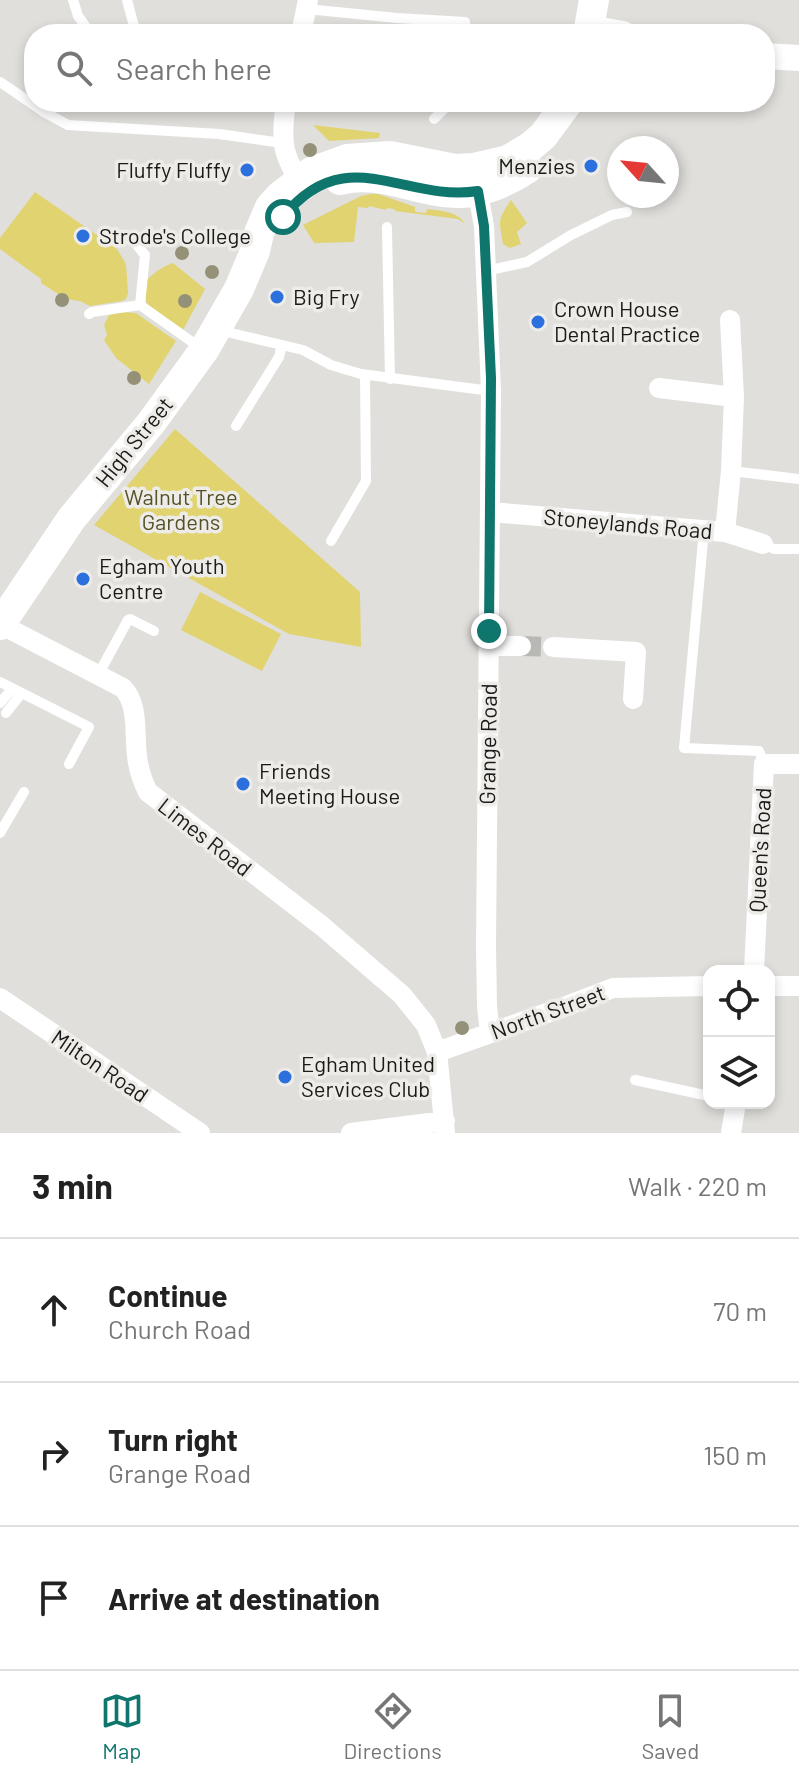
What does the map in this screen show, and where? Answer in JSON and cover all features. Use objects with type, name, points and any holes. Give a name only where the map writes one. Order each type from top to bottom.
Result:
[{"type":"main road","points":[[602,24],[610,0]]},
{"type":"main road","points":[[303,187],[368,177],[460,194],[476,179],[530,147],[551,128],[561,112]]},
{"type":"main road","points":[[476,179],[526,170],[555,148],[582,112]]},
{"type":"main road","name":"High Street","points":[[0,624],[72,518],[151,423],[210,340],[239,289],[255,251],[295,203],[303,187]]},
{"type":"street","points":[[303,24],[307,4]]},
{"type":"street","points":[[775,57],[799,58]]},
{"type":"street","points":[[285,112],[282,143],[303,187]]},
{"type":"street","name":"Grange Road","points":[[476,179],[482,211],[491,391],[486,946],[490,1033]]},
{"type":"street","points":[[715,531],[731,471],[734,397],[730,320]]},
{"type":"street","points":[[659,388],[734,397]]},
{"type":"street","name":"Stoneylands Road","points":[[491,512],[715,531],[763,544]]},
{"type":"street","name":"Limes Road","points":[[0,624],[123,688],[131,699],[137,759],[148,792],[322,926],[402,995],[426,1025],[437,1052]]},
{"type":"street","points":[[490,646],[521,646]]},
{"type":"street","points":[[553,647],[636,652],[633,699]]},
{"type":"street","name":"Queen's Road","points":[[754,965],[764,764],[799,764]]},
{"type":"street","name":"North Street","points":[[437,1052],[613,988],[703,986]]},
{"type":"street","points":[[775,986],[799,986]]},
{"type":"street","name":"Milton Road","points":[[0,998],[200,1133]]},
{"type":"street","points":[[351,1133],[445,1127],[437,1052]]},
{"type":"street","points":[[731,1133],[735,1109]]},
{"type":"lane","points":[[73,0],[84,24]]},
{"type":"lane","points":[[127,0],[133,24]]},
{"type":"lane","points":[[307,4],[397,18],[465,24]]},
{"type":"lane","points":[[0,82],[24,98]]},
{"type":"lane","points":[[44,112],[68,125],[219,134],[282,143]]},
{"type":"lane","points":[[434,119],[441,112]]},
{"type":"lane","points":[[486,271],[527,262],[571,235],[612,215],[627,212]]},
{"type":"lane","points":[[387,227],[390,379]]},
{"type":"lane","points":[[124,236],[131,238],[145,255],[140,305]]},
{"type":"lane","points":[[89,314],[140,305],[210,340],[282,345],[303,350],[331,365],[365,375],[491,391]]},
{"type":"lane","points":[[236,426],[279,357],[282,345]]},
{"type":"lane","points":[[331,541],[366,481],[365,375]]},
{"type":"lane","points":[[731,471],[799,479]]},
{"type":"lane","points":[[715,531],[684,748],[759,751],[764,764]]},
{"type":"lane","points":[[763,544],[774,549],[799,549]]},
{"type":"lane","points":[[98,675],[128,620],[154,631]]},
{"type":"lane","points":[[0,682],[89,727],[69,764]]},
{"type":"lane","points":[[3,708],[17,691]]},
{"type":"lane","points":[[0,833],[24,792]]},
{"type":"lane","points":[[635,1080],[703,1095]]},
{"type":"green space","points":[[313,125],[380,133],[379,138],[329,141]]},
{"type":"green space","points":[[35,192],[117,249],[126,264],[126,299],[90,306],[66,299],[0,249],[0,238]]},
{"type":"green space","points":[[371,194],[415,207],[415,212],[426,213],[427,209],[449,212],[465,224],[458,219],[387,208],[358,207],[354,242],[314,243],[303,225]]},
{"type":"green space","points":[[511,200],[527,223],[517,232],[521,244],[510,248],[503,244],[500,225]]},
{"type":"green space","points":[[173,263],[205,289],[183,330],[147,304],[144,294],[150,277]]},
{"type":"green space","points":[[136,313],[176,341],[149,384],[116,358],[104,340],[107,335],[104,325],[109,315]]},
{"type":"green space","name":"Walnut Tree Gardens","points":[[175,429],[360,592],[361,647],[289,634],[94,525]]},
{"type":"green space","points":[[200,592],[281,634],[262,671],[181,630]]},
{"type":"tunnel","points":[[521,646],[553,647]]},
{"type":"place","name":"Menzies","points":[[591,166]]},
{"type":"place","name":"Fluffy Fluffy","points":[[247,170]]},
{"type":"place","name":"Strode's College","points":[[83,236]]},
{"type":"place","name":"Big Fry","points":[[277,297]]},
{"type":"place","name":"Crown House Dental Practice","points":[[538,322]]},
{"type":"place","name":"Egham Youth Centre","points":[[83,579]]},
{"type":"place","name":"Friends Meeting House","points":[[243,784]]},
{"type":"place","name":"Egham United Services Club","points":[[285,1077]]},
{"type":"route","points":[[283,217],[307,193],[347,178],[368,177],[460,194],[478,191],[484,226],[491,378],[489,631]]}]
